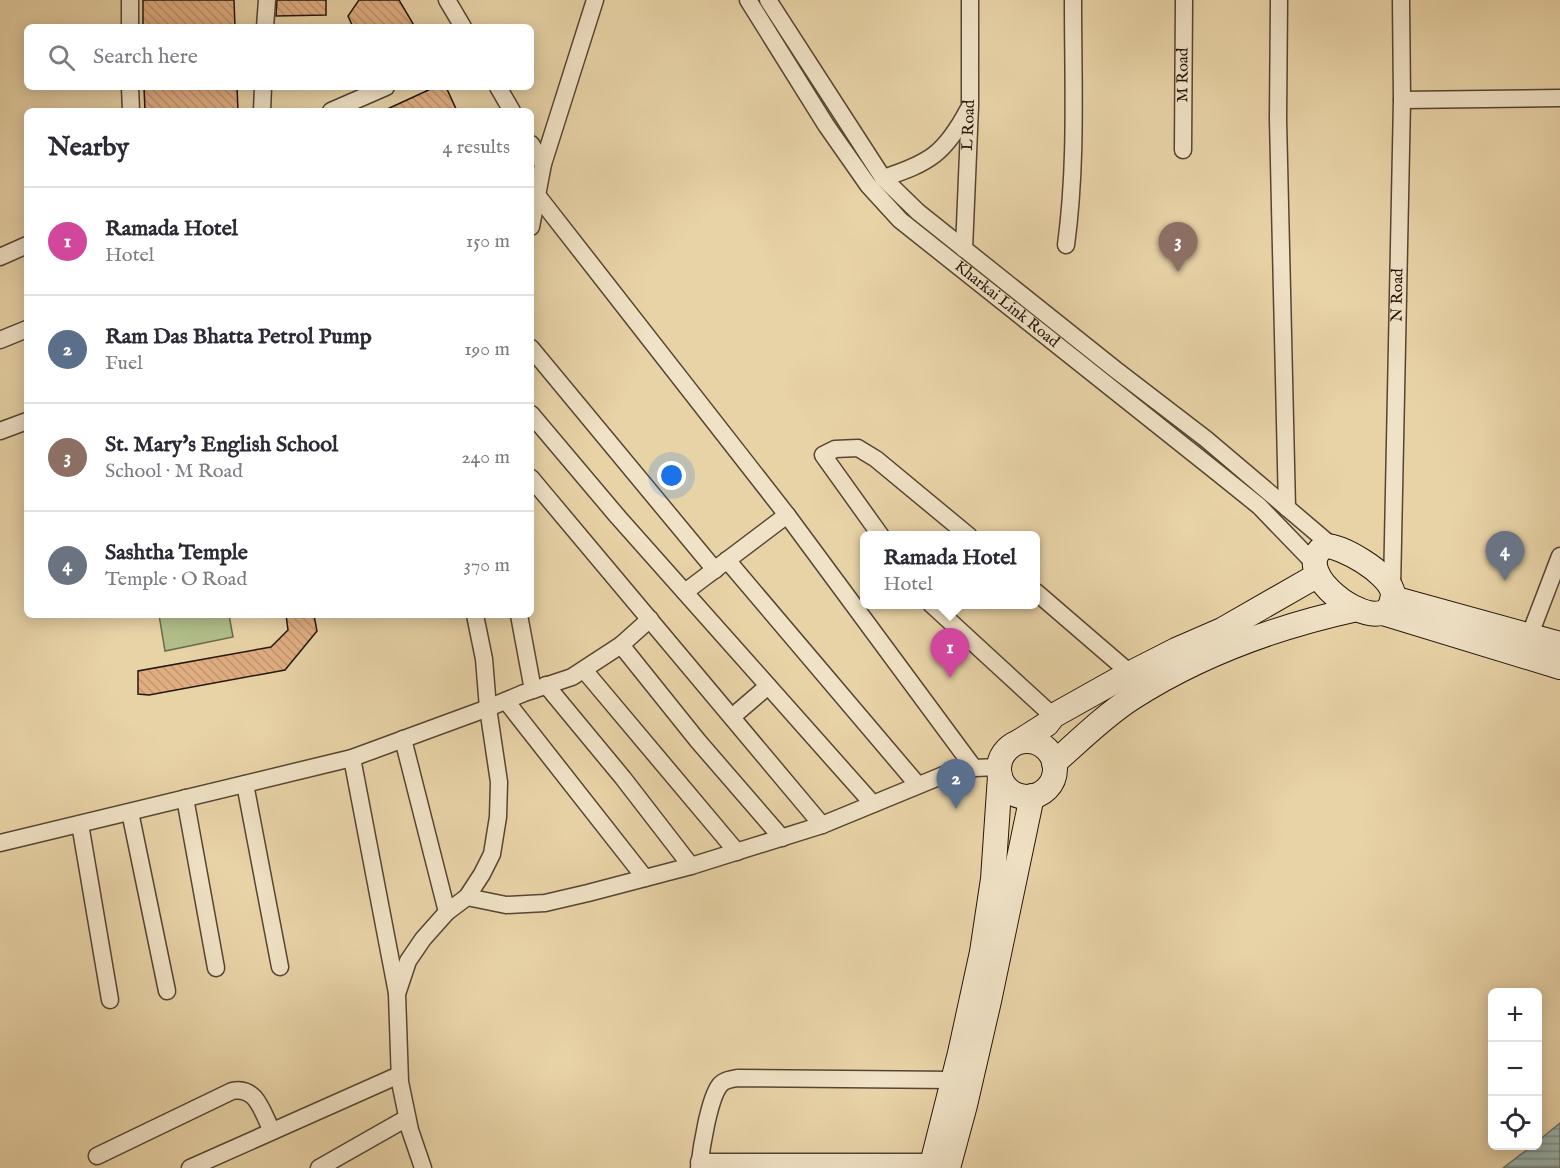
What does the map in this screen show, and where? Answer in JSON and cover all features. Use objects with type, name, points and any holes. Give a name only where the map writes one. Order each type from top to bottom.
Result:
[{"type":"main road","points":[[1389,600],[1371,613],[1342,601],[1329,590],[1317,569],[1315,556],[1318,550],[1325,546],[1332,546],[1365,564],[1389,600],[1560,667]]},
{"type":"main road","points":[[937,1166],[989,909],[1002,756],[1009,746],[1047,724],[1053,716],[1130,673],[1222,630],[1317,569]]},
{"type":"main road","points":[[1389,600],[1560,644]]},
{"type":"main road","points":[[1054,763],[1130,699],[1156,683],[1218,653],[1301,622],[1357,609]]},
{"type":"main road","points":[[999,771],[1005,786],[1012,793],[1022,796],[1032,796],[1042,792],[1050,784],[1055,774],[1054,763],[1047,749],[1035,741],[1020,741]]},
{"type":"main road","points":[[937,1166],[963,1116],[1032,796]]},
{"type":"street","points":[[130,0],[130,24]]},
{"type":"street","points":[[265,24],[267,0]]},
{"type":"street","points":[[447,0],[461,24]]},
{"type":"street","points":[[534,211],[537,195],[535,152],[595,0]]},
{"type":"street","name":"Kharkai Link Road","points":[[748,0],[826,125],[868,185],[900,220],[1251,500],[1317,569]]},
{"type":"street","points":[[768,0],[884,178],[918,212],[1206,439],[1332,546]]},
{"type":"street","name":"L Road","points":[[964,249],[970,106],[970,0]]},
{"type":"street","points":[[1066,245],[1071,207],[1074,145],[1073,0]]},
{"type":"street","name":"M Road","points":[[1183,150],[1184,0]]},
{"type":"street","points":[[1279,0],[1278,118],[1287,508]]},
{"type":"street","name":"N Road","points":[[1389,600],[1402,100],[1401,0]]},
{"type":"street","points":[[130,90],[131,108]]},
{"type":"street","points":[[262,108],[263,90]]},
{"type":"street","points":[[338,108],[379,90]]},
{"type":"street","points":[[500,90],[510,108]]},
{"type":"street","points":[[1402,100],[1560,98]]},
{"type":"street","points":[[884,178],[915,168],[937,153],[954,136],[970,106]]},
{"type":"street","points":[[537,195],[787,515],[974,768]]},
{"type":"street","points":[[0,257],[24,246]]},
{"type":"street","points":[[0,340],[24,330]]},
{"type":"street","points":[[534,351],[917,784]]},
{"type":"street","points":[[534,417],[873,804]]},
{"type":"street","points":[[0,431],[24,422]]},
{"type":"street","points":[[877,531],[823,455],[835,449],[858,448],[895,474],[963,531]]},
{"type":"street","points":[[534,482],[822,825]]},
{"type":"street","points":[[686,592],[787,515]]},
{"type":"street","points":[[1529,637],[1560,556]]},
{"type":"street","points":[[1040,596],[1130,673]]},
{"type":"street","points":[[936,609],[1053,716]]},
{"type":"street","points":[[397,994],[408,961],[423,939],[447,912],[467,897],[492,854],[498,817],[499,782],[488,708],[484,659],[475,618]]},
{"type":"street","points":[[520,618],[540,688],[623,778],[691,866]]},
{"type":"street","points":[[0,843],[352,758],[572,677],[621,645],[650,619]]},
{"type":"street","points":[[621,645],[698,741],[782,838]]},
{"type":"street","points":[[584,670],[737,852]]},
{"type":"street","points":[[732,717],[768,686]]},
{"type":"street","points":[[506,701],[645,878]]},
{"type":"street","points":[[403,739],[447,912]]},
{"type":"street","points":[[352,758],[397,994],[399,1074],[407,1118],[423,1168]]},
{"type":"street","points":[[467,897],[506,905],[545,903],[691,866],[782,838],[822,825],[946,774],[974,768],[999,771]]},
{"type":"street","points":[[245,784],[280,967]]},
{"type":"street","points":[[185,798],[216,968]]},
{"type":"street","points":[[130,812],[167,991]]},
{"type":"street","points":[[80,824],[110,1000]]},
{"type":"street","points":[[190,1168],[399,1074]]},
{"type":"street","points":[[937,1166],[699,1165],[705,1128],[715,1095],[720,1084],[726,1080],[738,1078],[953,1080]]},
{"type":"street","points":[[97,1156],[240,1089],[248,1090],[254,1097],[272,1131]]},
{"type":"street","points":[[319,1168],[407,1118]]},
{"type":"green space","points":[[160,618],[230,618],[233,637],[165,651]]},
{"type":"water","points":[[1560,1123],[1560,1168],[1503,1168],[1527,1150],[1542,1150],[1542,1138]]},
{"type":"building","points":[[143,0],[234,0],[235,24],[143,24]]},
{"type":"building","points":[[277,0],[326,0],[326,15],[276,16]]},
{"type":"building","points":[[359,0],[399,0],[413,24],[352,24],[348,16]]},
{"type":"building","points":[[144,90],[237,90],[238,108],[145,108]]},
{"type":"building","points":[[428,90],[447,90],[456,108],[390,108]]},
{"type":"building","points":[[286,618],[315,618],[317,631],[285,670],[149,695],[138,694],[138,671],[271,647],[288,630]]},
{"type":"place","name":"St. Mary's English School","points":[[1178,272]]},
{"type":"place","name":"Sashtha Temple","points":[[1505,581]]},
{"type":"place","name":"Ramada Hotel","points":[[950,678]]},
{"type":"place","name":"Ram Das Bhatta Petrol Pump","points":[[956,809]]}]
